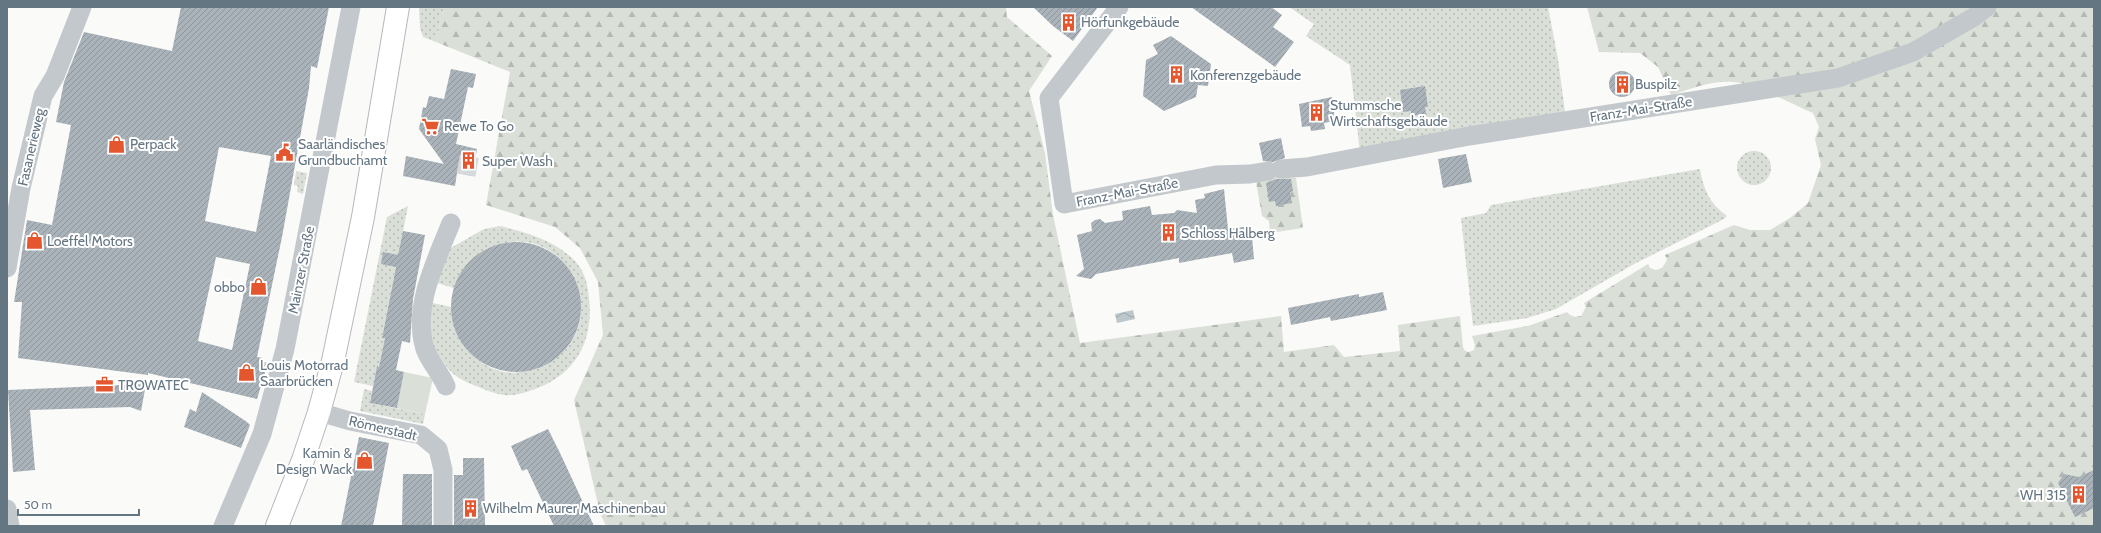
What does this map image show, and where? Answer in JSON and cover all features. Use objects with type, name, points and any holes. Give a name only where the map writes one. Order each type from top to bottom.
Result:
[{"type":"main road","points":[[277,526],[303,460],[319,412],[333,361],[363,217],[398,7]]},
{"type":"street","name":"Fasanerieweg","points":[[7,268],[21,188],[43,96],[55,76],[82,7]]},
{"type":"street","name":"Mainzer Straße","points":[[223,526],[262,434],[285,349],[351,7]]},
{"type":"street","name":"Franz-Mai-Straße","points":[[1119,7],[1049,98],[1064,204],[1216,175],[1250,174],[1307,167],[1469,136],[1838,78],[1913,52],[1974,17],[1987,7]]},
{"type":"street","points":[[446,386],[442,375],[426,350],[421,324],[429,280],[451,223]]},
{"type":"street","name":"Römerstadt","points":[[319,412],[350,421],[421,435],[438,449],[443,470],[443,526]]},
{"type":"street","points":[[7,509],[10,526]]},
{"type":"green space","points":[[419,7],[444,7],[436,42],[423,37],[420,28]]},
{"type":"green space","points":[[444,7],[1006,7],[1007,17],[1052,56],[1029,91],[1045,153],[1053,215],[1080,343],[1281,316],[1284,352],[1334,345],[1344,357],[1400,351],[1398,325],[1460,316],[1463,347],[1465,351],[1469,352],[1474,350],[1475,345],[1472,336],[1528,326],[1567,312],[1575,317],[1581,316],[1586,307],[1584,303],[1648,264],[1650,268],[1656,270],[1662,268],[1667,260],[1665,255],[1734,225],[1750,230],[1770,230],[1790,218],[1808,203],[1821,165],[1815,139],[1819,127],[1813,113],[1762,90],[1741,83],[1718,82],[1671,95],[1658,67],[1640,53],[1599,52],[1587,7],[2094,7],[2094,526],[606,526],[600,513],[574,400],[603,335],[598,282],[580,248],[555,227],[486,205],[510,72],[436,42]]},
{"type":"green space","points":[[1289,7],[1548,7],[1558,59],[1565,112],[1360,152],[1350,65],[1306,36],[1314,24]]},
{"type":"green space","points":[[1751,151],[1757,151],[1761,152],[1768,158],[1771,168],[1770,175],[1764,182],[1757,185],[1751,185],[1747,184],[1740,178],[1737,171],[1737,165],[1738,161],[1744,154]]},
{"type":"green space","points":[[1700,169],[1708,196],[1727,216],[1724,219],[1636,263],[1556,309],[1527,318],[1473,326],[1461,218],[1486,213],[1491,205]]},
{"type":"green space","points":[[296,171],[307,173],[303,194],[297,192],[298,186],[294,185]]},
{"type":"green space","points":[[1255,176],[1296,178],[1303,228],[1270,233],[1269,221],[1262,216]]},
{"type":"green space","points":[[408,206],[382,337],[385,338],[379,367],[377,366],[373,386],[354,382],[387,217]]},
{"type":"green space","points":[[501,226],[548,241],[564,251],[580,267],[588,287],[589,299],[590,315],[588,330],[578,356],[570,367],[547,384],[526,392],[512,395],[494,393],[457,377],[445,364],[432,345],[429,329],[428,302],[451,307],[453,321],[458,334],[474,357],[485,365],[511,373],[526,371],[556,358],[574,338],[581,314],[578,289],[566,267],[548,250],[524,242],[495,246],[481,253],[470,262],[461,274],[454,288],[434,282],[449,249],[484,229]]},
{"type":"green space","points":[[404,372],[433,378],[425,414],[397,408]]},
{"type":"green space","points":[[364,389],[372,391],[370,403],[425,414],[423,424],[360,411]]},
{"type":"water","points":[[1133,310],[1135,319],[1117,323],[1115,314]]},
{"type":"building","points":[[181,7],[329,7],[317,68],[311,66],[309,88],[282,237],[257,357],[263,358],[263,362],[268,363],[257,399],[148,373],[148,375],[18,358],[22,302],[14,302],[27,220],[52,225],[71,125],[56,122],[64,82],[84,32],[172,51]],"holes":[[[219,147],[271,156],[256,232],[205,221]],[[216,257],[250,264],[232,350],[198,341]]]},
{"type":"building","name":"Hörfunkgebäude","points":[[1033,7],[1098,7],[1073,41],[1053,26]]},
{"type":"building","points":[[1191,7],[1271,7],[1282,15],[1273,27],[1294,42],[1275,67]]},
{"type":"building","name":"Konferenzgebäude","points":[[1171,36],[1211,64],[1208,86],[1198,85],[1196,97],[1164,111],[1143,96],[1146,60],[1158,54],[1153,45]]},
{"type":"building","points":[[451,69],[476,74],[473,88],[468,87],[456,144],[477,149],[472,176],[457,173],[455,186],[403,176],[406,156],[444,164],[419,129],[423,107],[426,108],[429,96],[444,99]]},
{"type":"building","name":"Buspilz","points":[[1622,71],[1631,75],[1635,84],[1631,93],[1622,97],[1613,93],[1609,84],[1613,75]]},
{"type":"building","points":[[1425,86],[1428,107],[1425,107],[1426,114],[1411,116],[1411,111],[1403,112],[1400,90]]},
{"type":"building","name":"Stummsche Wirtschaftsgebäude","points":[[1332,97],[1335,121],[1324,123],[1325,129],[1311,131],[1310,126],[1302,127],[1299,104]]},
{"type":"building","points":[[1281,138],[1285,158],[1273,162],[1263,161],[1259,143]]},
{"type":"building","points":[[1466,154],[1472,182],[1443,188],[1438,159]]},
{"type":"building","points":[[1276,179],[1291,179],[1293,191],[1290,192],[1292,203],[1276,206],[1275,201],[1269,202],[1266,183]]},
{"type":"building","name":"Schloss Halberg","points":[[1224,189],[1228,229],[1251,226],[1254,259],[1234,263],[1232,253],[1179,263],[1179,258],[1096,274],[1091,279],[1076,276],[1084,269],[1077,235],[1092,231],[1091,223],[1095,220],[1100,219],[1105,223],[1123,220],[1122,211],[1150,206],[1152,215],[1174,213],[1177,210],[1197,213],[1195,200],[1205,198],[1204,194]]},
{"type":"building","points":[[403,231],[425,235],[413,299],[410,343],[402,341],[396,370],[404,372],[397,408],[370,403],[377,366],[379,367],[385,338],[382,338],[396,267],[381,264],[383,252],[398,255]]},
{"type":"building","points":[[516,242],[529,243],[541,247],[562,261],[576,282],[580,294],[580,320],[576,332],[562,353],[541,367],[529,371],[516,372],[503,371],[491,367],[470,353],[456,332],[452,320],[451,307],[452,294],[456,282],[470,261],[491,247],[503,243]]},
{"type":"building","points":[[1383,292],[1387,310],[1331,321],[1330,317],[1291,325],[1288,308],[1359,294],[1359,297]]},
{"type":"building","points":[[146,384],[141,411],[130,407],[30,410],[35,470],[13,472],[8,390]]},
{"type":"building","points":[[202,392],[250,425],[241,448],[184,427],[190,409],[196,412]]},
{"type":"building","points":[[548,429],[594,526],[554,526],[527,469],[522,471],[511,446]]},
{"type":"building","points":[[359,437],[389,443],[373,526],[341,526]]},
{"type":"building","name":"Wilhelm Maurer Maschinenbau","points":[[463,458],[484,458],[485,526],[454,526],[454,475],[463,475]]},
{"type":"building","name":"WH 315","points":[[2094,470],[2094,508],[2075,517],[2058,483],[2064,474],[2079,477]]},
{"type":"building","points":[[403,474],[432,474],[432,526],[402,526]]},
{"type":"tunnel","points":[[466,175],[471,147]]},
{"type":"place","name":"Hörfunkgebäude","points":[[1068,22]]},
{"type":"place","name":"Konferenzgebäude","points":[[1177,75]]},
{"type":"place","name":"Buspilz","points":[[1622,84]]},
{"type":"place","name":"Stummsche Wirtschaftsgebäude","points":[[1317,113]]},
{"type":"place","name":"Rewe To Go","points":[[431,126]]},
{"type":"place","name":"Perpack","points":[[117,144]]},
{"type":"place","name":"Saarländisches Grundbuchamt","points":[[285,152]]},
{"type":"place","name":"Super Wash","points":[[469,161]]},
{"type":"place","name":"Schloss Halberg","points":[[1168,233]]},
{"type":"place","name":"Loeffel Motors","points":[[34,241]]},
{"type":"place","name":"obbo","points":[[258,287]]},
{"type":"place","name":"Louis Motorrad Saarbrücken","points":[[247,373]]},
{"type":"place","name":"TROWATEC","points":[[105,385]]},
{"type":"place","name":"Kamin & Design Wack","points":[[365,461]]},
{"type":"place","name":"WH 315","points":[[2079,495]]},
{"type":"place","name":"Wilhelm Maurer Maschinenbau","points":[[470,508]]}]
